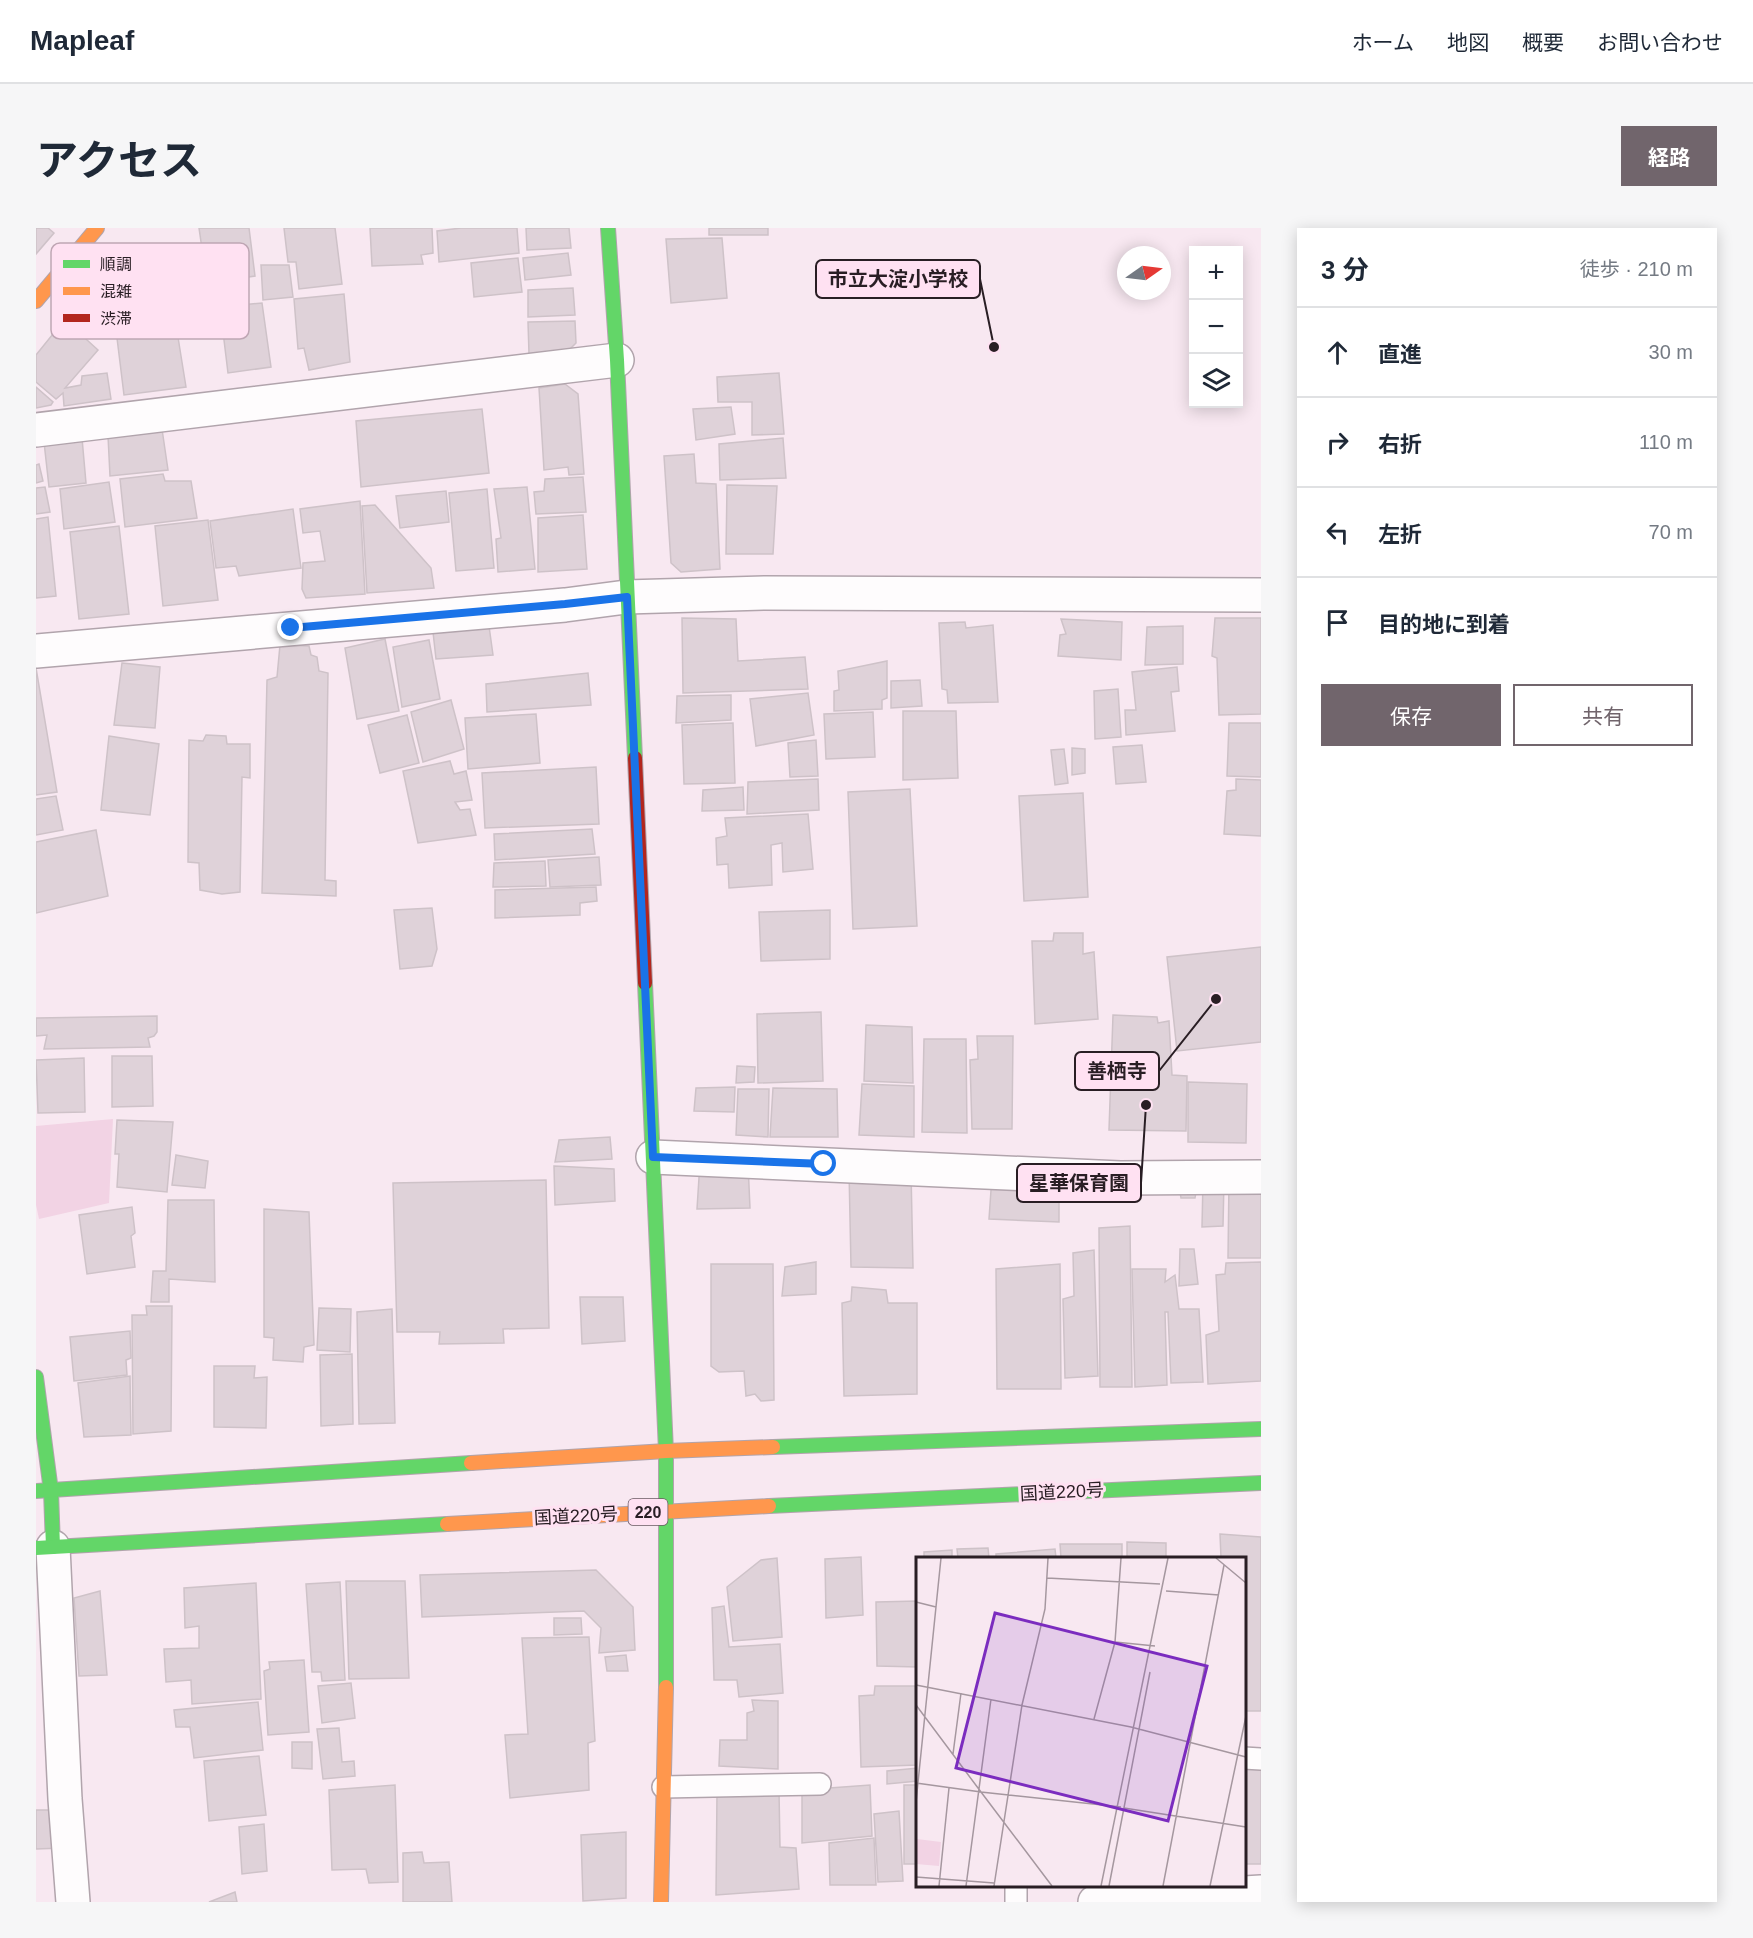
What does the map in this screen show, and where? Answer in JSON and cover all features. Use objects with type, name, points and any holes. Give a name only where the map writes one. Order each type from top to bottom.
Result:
[{"type":"main road","points":[[84,243],[97,228]]},
{"type":"main road","points":[[608,228],[617,360],[666,1452],[667,1623],[661,1902]]},
{"type":"main road","points":[[36,301],[51,283]]},
{"type":"main road","points":[[36,1377],[51,1491],[44,1548]]},
{"type":"main road","points":[[36,1491],[666,1452],[1261,1429]]},
{"type":"main road","name":"国道220号","points":[[44,1548],[667,1510],[1261,1483]]},
{"type":"street","points":[[36,429],[617,360]]},
{"type":"street","points":[[36,651],[627,597],[765,593],[1261,595]]},
{"type":"street","points":[[653,1157],[1120,1178],[1261,1177]]},
{"type":"street","points":[[44,1548],[73,1902]]},
{"type":"street","points":[[1095,1902],[1261,1892]]},
{"type":"lane","points":[[1246,1758],[1261,1759]]},
{"type":"lane","points":[[663,1787],[820,1784]]},
{"type":"shaded area","points":[[113,1119],[109,1203],[39,1219],[36,1205],[36,1126]]},
{"type":"building","points":[[36,228],[48,228],[54,233],[36,254]]},
{"type":"building","points":[[199,228],[249,228],[255,276],[249,277],[249,243],[201,243]]},
{"type":"building","points":[[284,228],[335,228],[342,284],[299,289],[296,262],[288,262]]},
{"type":"building","points":[[370,228],[432,228],[433,253],[421,255],[423,264],[372,266]]},
{"type":"building","points":[[461,228],[517,228],[519,253],[439,262],[437,231]]},
{"type":"building","points":[[526,228],[569,228],[571,248],[527,250]]},
{"type":"building","points":[[709,228],[768,228],[768,235],[709,235]]},
{"type":"building","points":[[722,238],[727,298],[671,303],[666,239]]},
{"type":"building","points":[[568,253],[571,275],[525,280],[523,258]]},
{"type":"building","points":[[518,258],[522,292],[474,297],[471,263]]},
{"type":"building","points":[[261,265],[289,265],[293,297],[263,300]]},
{"type":"building","points":[[573,288],[575,315],[528,317],[528,290]]},
{"type":"building","points":[[344,294],[350,362],[309,370],[304,348],[298,349],[294,299]]},
{"type":"building","points":[[262,303],[271,367],[228,373],[224,339],[249,339],[249,304]]},
{"type":"building","points":[[575,321],[576,343],[569,350],[529,354],[528,322]]},
{"type":"building","points":[[51,336],[51,339],[86,339],[98,350],[65,388],[81,385],[82,376],[107,373],[111,399],[64,406],[63,393],[56,399],[36,382],[36,355]]},
{"type":"building","points":[[117,339],[178,339],[186,387],[124,395]]},
{"type":"building","points":[[779,373],[784,434],[752,435],[752,402],[718,402],[717,377]]},
{"type":"building","points":[[565,384],[578,394],[584,474],[569,475],[568,467],[544,470],[539,388]]},
{"type":"building","points":[[36,387],[53,402],[51,405],[36,408]]},
{"type":"building","points":[[731,407],[735,434],[696,440],[693,409]]},
{"type":"building","points":[[482,409],[489,473],[361,487],[356,421]]},
{"type":"building","points":[[162,429],[168,470],[110,476],[108,436]]},
{"type":"building","points":[[82,438],[86,483],[49,487],[44,442]]},
{"type":"building","points":[[783,438],[786,478],[720,480],[719,444]]},
{"type":"building","points":[[694,454],[696,483],[716,484],[720,569],[681,572],[671,563],[664,456]]},
{"type":"building","points":[[39,464],[43,481],[36,483],[36,465]]},
{"type":"building","points":[[163,474],[165,481],[191,481],[197,518],[125,527],[120,479]]},
{"type":"building","points":[[583,477],[586,512],[536,514],[534,492],[544,491],[545,479]]},
{"type":"building","points":[[109,482],[115,522],[64,529],[60,489]]},
{"type":"building","points":[[727,485],[777,486],[773,554],[726,554]]},
{"type":"building","points":[[45,487],[50,512],[36,514],[36,488]]},
{"type":"building","points":[[527,487],[535,569],[498,572],[496,539],[501,538],[494,489]]},
{"type":"building","points":[[487,489],[494,568],[456,571],[449,493]]},
{"type":"building","points":[[446,491],[449,522],[400,528],[396,496]]},
{"type":"building","points":[[360,501],[365,594],[306,598],[302,589],[303,563],[325,561],[320,531],[303,533],[300,509]]},
{"type":"building","points":[[375,505],[431,568],[434,588],[367,593],[362,506]]},
{"type":"building","points":[[293,509],[301,568],[239,576],[236,566],[216,568],[210,521]]},
{"type":"building","points":[[583,515],[587,569],[538,572],[538,518]]},
{"type":"building","points":[[48,517],[56,596],[36,598],[36,519]]},
{"type":"building","points":[[208,520],[218,600],[163,606],[155,526]]},
{"type":"building","points":[[119,526],[129,614],[79,619],[70,532]]},
{"type":"building","points":[[682,618],[736,619],[738,661],[805,657],[808,689],[683,693]]},
{"type":"building","points":[[1215,618],[1261,618],[1261,714],[1219,715],[1217,658],[1212,656]]},
{"type":"building","points":[[1061,619],[1122,622],[1121,660],[1058,656],[1060,635],[1066,634]]},
{"type":"building","points":[[965,622],[966,628],[993,625],[998,702],[948,703],[947,690],[942,689],[939,623]]},
{"type":"building","points":[[489,626],[493,655],[436,659],[433,632]]},
{"type":"building","points":[[1183,626],[1183,664],[1145,665],[1147,627]]},
{"type":"building","points":[[385,639],[399,711],[357,719],[345,648]]},
{"type":"building","points":[[429,640],[440,699],[402,707],[393,647]]},
{"type":"building","points":[[280,645],[309,646],[311,655],[317,657],[319,671],[328,673],[325,880],[336,881],[336,896],[262,893],[267,680],[277,677]]},
{"type":"building","points":[[887,661],[887,698],[882,700],[882,709],[834,711],[834,691],[839,690],[838,671]]},
{"type":"building","points":[[122,663],[160,667],[155,728],[114,725]]},
{"type":"building","points":[[1177,667],[1179,691],[1171,692],[1175,731],[1126,735],[1125,710],[1136,710],[1132,672]]},
{"type":"building","points":[[36,668],[57,792],[36,795]]},
{"type":"building","points":[[588,673],[591,705],[487,712],[486,684]]},
{"type":"building","points":[[920,680],[922,706],[891,708],[891,681]]},
{"type":"building","points":[[1118,689],[1121,737],[1095,739],[1094,691]]},
{"type":"building","points":[[808,693],[814,735],[756,746],[750,699]]},
{"type":"building","points":[[731,695],[731,720],[676,723],[677,696]]},
{"type":"building","points":[[451,700],[464,749],[423,762],[411,712]]},
{"type":"building","points":[[903,711],[956,711],[958,778],[903,780]]},
{"type":"building","points":[[873,712],[875,757],[826,759],[824,714]]},
{"type":"building","points":[[536,714],[540,763],[468,769],[465,718]]},
{"type":"building","points":[[407,715],[419,763],[380,773],[368,725]]},
{"type":"building","points":[[733,723],[735,783],[684,784],[682,725]]},
{"type":"building","points":[[1229,723],[1261,723],[1261,777],[1227,776]]},
{"type":"building","points":[[206,735],[226,736],[227,744],[250,744],[250,778],[242,777],[240,892],[222,894],[200,890],[199,863],[188,862],[189,740],[203,741]]},
{"type":"building","points":[[109,736],[159,744],[150,815],[101,810]]},
{"type":"building","points":[[816,740],[818,776],[790,777],[788,743]]},
{"type":"building","points":[[1142,745],[1146,782],[1116,784],[1113,747]]},
{"type":"building","points":[[1072,748],[1085,749],[1085,773],[1072,775]]},
{"type":"building","points":[[1064,749],[1068,783],[1055,785],[1051,750]]},
{"type":"building","points":[[450,761],[454,774],[466,771],[472,800],[455,802],[460,810],[470,809],[476,835],[418,843],[403,771]]},
{"type":"building","points":[[596,767],[599,824],[485,828],[482,773]]},
{"type":"building","points":[[818,779],[819,810],[747,814],[748,782]]},
{"type":"building","points":[[1236,779],[1261,780],[1261,836],[1224,834],[1227,791],[1236,790]]},
{"type":"building","points":[[743,787],[744,810],[702,811],[703,790]]},
{"type":"building","points":[[910,789],[917,926],[853,929],[848,792]]},
{"type":"building","points":[[1083,793],[1088,897],[1024,901],[1019,796]]},
{"type":"building","points":[[56,796],[63,830],[36,835],[36,799]]},
{"type":"building","points":[[808,814],[813,869],[783,872],[782,843],[771,845],[772,885],[729,888],[728,864],[717,865],[716,838],[727,836],[725,818]]},
{"type":"building","points":[[592,829],[595,854],[495,860],[494,834]]},
{"type":"building","points":[[96,830],[108,896],[36,913],[36,842]]},
{"type":"building","points":[[599,857],[601,885],[550,887],[548,860]]},
{"type":"building","points":[[545,861],[546,886],[493,887],[494,863]]},
{"type":"building","points":[[596,887],[597,901],[580,903],[580,915],[495,918],[495,890]]},
{"type":"building","points":[[432,908],[437,949],[432,966],[400,969],[394,910]]},
{"type":"building","points":[[830,910],[830,959],[761,961],[759,912]]},
{"type":"building","points":[[1054,933],[1083,933],[1083,954],[1094,952],[1098,1019],[1035,1024],[1032,941],[1053,941]]},
{"type":"building","points":[[1261,947],[1261,1042],[1177,1051],[1167,957]]},
{"type":"building","points":[[821,1012],[823,1081],[758,1083],[757,1014]]},
{"type":"building","points":[[1113,1015],[1157,1017],[1158,1023],[1169,1021],[1172,1075],[1187,1076],[1186,1131],[1109,1130]]},
{"type":"building","points":[[157,1016],[157,1032],[148,1038],[150,1047],[44,1049],[47,1035],[36,1036],[36,1018]]},
{"type":"building","points":[[866,1025],[912,1027],[913,1083],[864,1081]]},
{"type":"building","points":[[977,1036],[1013,1036],[1012,1129],[972,1129],[970,1060],[978,1059]]},
{"type":"building","points":[[924,1039],[966,1039],[967,1133],[922,1132]]},
{"type":"building","points":[[112,1056],[152,1056],[153,1106],[112,1107]]},
{"type":"building","points":[[84,1058],[85,1112],[38,1113],[36,1060]]},
{"type":"building","points":[[737,1066],[755,1067],[754,1082],[736,1083]]},
{"type":"building","points":[[1188,1082],[1247,1084],[1246,1143],[1188,1142]]},
{"type":"building","points":[[862,1084],[914,1086],[914,1137],[859,1135]]},
{"type":"building","points":[[735,1087],[734,1112],[694,1111],[696,1088]]},
{"type":"building","points":[[773,1088],[837,1089],[838,1137],[770,1137]]},
{"type":"building","points":[[738,1089],[769,1089],[768,1137],[736,1135]]},
{"type":"building","points":[[117,1120],[173,1122],[167,1192],[117,1187],[119,1154],[115,1154]]},
{"type":"building","points":[[610,1137],[612,1159],[555,1162],[559,1140]]},
{"type":"building","points":[[176,1155],[208,1161],[205,1188],[172,1185]]},
{"type":"building","points":[[700,1162],[748,1164],[750,1208],[697,1209]]},
{"type":"building","points":[[554,1166],[614,1169],[615,1201],[555,1205]]},
{"type":"building","points":[[849,1170],[911,1171],[913,1268],[851,1267]]},
{"type":"building","points":[[992,1176],[1059,1178],[1059,1222],[989,1219]]},
{"type":"building","points":[[1261,1179],[1261,1258],[1228,1258],[1229,1180]]},
{"type":"building","points":[[546,1180],[549,1328],[503,1329],[504,1343],[439,1344],[440,1332],[397,1332],[393,1183]]},
{"type":"building","points":[[1198,1180],[1195,1198],[1181,1198],[1178,1181]]},
{"type":"building","points":[[1203,1181],[1224,1181],[1223,1226],[1202,1227]]},
{"type":"building","points":[[168,1200],[214,1200],[215,1282],[169,1279],[169,1302],[151,1302],[153,1271],[166,1271]]},
{"type":"building","points":[[132,1207],[135,1233],[131,1236],[135,1267],[87,1274],[79,1215]]},
{"type":"building","points":[[264,1209],[309,1212],[314,1345],[304,1347],[303,1362],[273,1360],[274,1338],[264,1337]]},
{"type":"building","points":[[1130,1226],[1132,1387],[1100,1387],[1099,1228]]},
{"type":"building","points":[[1180,1249],[1194,1249],[1198,1284],[1179,1286]]},
{"type":"building","points":[[1094,1250],[1098,1376],[1065,1378],[1063,1299],[1074,1296],[1073,1253]]},
{"type":"building","points":[[816,1262],[816,1294],[782,1296],[785,1267]]},
{"type":"building","points":[[1261,1262],[1261,1381],[1208,1384],[1206,1335],[1219,1331],[1216,1275],[1225,1274],[1226,1263]]},
{"type":"building","points":[[711,1264],[773,1264],[774,1400],[761,1401],[755,1394],[746,1396],[744,1371],[719,1372],[711,1366]]},
{"type":"building","points":[[1060,1264],[1061,1389],[997,1389],[996,1269]]},
{"type":"building","points":[[1132,1269],[1166,1269],[1165,1282],[1175,1275],[1179,1309],[1199,1309],[1203,1382],[1171,1383],[1168,1312],[1165,1312],[1167,1385],[1135,1387]]},
{"type":"building","points":[[852,1287],[886,1290],[888,1303],[917,1303],[917,1394],[844,1396],[842,1303],[851,1301]]},
{"type":"building","points":[[580,1297],[623,1297],[625,1341],[582,1344]]},
{"type":"building","points":[[146,1306],[172,1306],[171,1431],[133,1434],[132,1315],[147,1315]]},
{"type":"building","points":[[319,1308],[351,1309],[350,1352],[317,1350]]},
{"type":"building","points":[[392,1309],[395,1423],[359,1424],[357,1312]]},
{"type":"building","points":[[130,1331],[131,1358],[126,1360],[127,1375],[74,1381],[70,1337]]},
{"type":"building","points":[[352,1354],[353,1424],[321,1426],[320,1355]]},
{"type":"building","points":[[214,1366],[255,1366],[254,1378],[267,1377],[266,1428],[214,1427]]},
{"type":"building","points":[[130,1376],[131,1435],[84,1437],[78,1383]]},
{"type":"building","points":[[1220,1534],[1261,1537],[1261,1711],[1246,1711],[1246,1557],[1221,1557]]},
{"type":"building","points":[[1127,1542],[1166,1543],[1166,1557],[1127,1557]]},
{"type":"building","points":[[1060,1544],[1122,1544],[1122,1557],[1061,1557]]},
{"type":"building","points":[[988,1548],[989,1557],[958,1557],[957,1549]]},
{"type":"building","points":[[1055,1549],[1056,1557],[996,1557],[996,1554]]},
{"type":"building","points":[[952,1550],[952,1557],[924,1557],[924,1552]]},
{"type":"building","points":[[861,1557],[863,1615],[826,1618],[825,1559]]},
{"type":"building","points":[[777,1558],[782,1637],[733,1641],[727,1587],[761,1560]]},
{"type":"building","points":[[596,1570],[633,1607],[635,1650],[599,1653],[601,1628],[584,1611],[422,1617],[420,1575]]},
{"type":"building","points":[[346,1581],[405,1581],[409,1678],[349,1679]]},
{"type":"building","points":[[340,1582],[345,1680],[322,1681],[321,1672],[312,1672],[306,1584]]},
{"type":"building","points":[[256,1583],[261,1699],[192,1704],[191,1680],[166,1682],[164,1649],[199,1648],[199,1626],[185,1628],[184,1588]]},
{"type":"building","points":[[100,1591],[107,1675],[79,1676],[74,1598]]},
{"type":"building","points":[[916,1601],[916,1667],[877,1666],[876,1602]]},
{"type":"building","points":[[724,1606],[729,1647],[780,1644],[783,1693],[739,1697],[737,1680],[714,1680],[712,1608]]},
{"type":"building","points":[[554,1618],[581,1618],[582,1634],[554,1635]]},
{"type":"building","points":[[589,1637],[595,1741],[588,1743],[589,1790],[510,1798],[505,1735],[528,1734],[522,1638]]},
{"type":"building","points":[[626,1655],[628,1671],[607,1671],[605,1657]]},
{"type":"building","points":[[304,1660],[309,1732],[268,1735],[264,1671],[270,1669],[269,1662]]},
{"type":"building","points":[[351,1683],[355,1718],[322,1723],[318,1686]]},
{"type":"building","points":[[875,1686],[916,1686],[916,1765],[861,1767],[859,1696],[874,1695]]},
{"type":"building","points":[[752,1700],[778,1701],[778,1769],[719,1766],[720,1740],[747,1740],[747,1713],[754,1711]]},
{"type":"building","points":[[258,1702],[263,1750],[194,1758],[190,1727],[176,1727],[174,1710]]},
{"type":"building","points":[[339,1728],[342,1762],[354,1761],[355,1776],[323,1779],[317,1729]]},
{"type":"building","points":[[292,1742],[312,1742],[312,1769],[292,1768]]},
{"type":"building","points":[[259,1756],[266,1815],[209,1821],[204,1761]]},
{"type":"building","points":[[916,1768],[916,1781],[887,1784],[887,1771]]},
{"type":"building","points":[[1246,1769],[1261,1769],[1261,1864],[1246,1864]]},
{"type":"building","points":[[395,1785],[398,1882],[369,1883],[366,1869],[332,1870],[329,1790]]},
{"type":"building","points":[[870,1785],[872,1836],[802,1843],[802,1790]]},
{"type":"building","points":[[904,1785],[916,1785],[916,1864],[904,1864]]},
{"type":"building","points":[[779,1791],[780,1847],[796,1848],[799,1889],[716,1895],[717,1793]]},
{"type":"building","points":[[36,1810],[58,1810],[62,1848],[36,1849]]},
{"type":"building","points":[[899,1811],[903,1881],[878,1882],[874,1814]]},
{"type":"building","points":[[264,1824],[267,1871],[242,1874],[239,1827]]},
{"type":"building","points":[[626,1832],[626,1898],[583,1901],[581,1835]]},
{"type":"building","points":[[874,1838],[876,1885],[830,1885],[829,1843]]},
{"type":"building","points":[[422,1852],[424,1863],[449,1862],[452,1902],[403,1902],[403,1853]]},
{"type":"building","points":[[235,1892],[237,1902],[209,1902]]},
{"type":"traffic: fast","points":[[608,228],[617,360],[635,758]]},
{"type":"traffic: fast","points":[[645,983],[666,1451],[666,1687]]},
{"type":"traffic: fast","points":[[36,1377],[51,1491],[53,1547]]},
{"type":"traffic: fast","points":[[773,1447],[1261,1429]]},
{"type":"traffic: fast","points":[[36,1491],[471,1463]]},
{"type":"traffic: fast","points":[[769,1506],[1261,1483]]},
{"type":"traffic: fast","points":[[36,1548],[447,1524]]},
{"type":"traffic: slow","points":[[84,243],[97,228]]},
{"type":"traffic: slow","points":[[36,301],[51,283]]},
{"type":"traffic: slow","points":[[471,1463],[773,1447]]},
{"type":"traffic: slow","points":[[447,1524],[769,1506]]},
{"type":"traffic: slow","points":[[661,1902],[666,1687]]},
{"type":"traffic: jam","points":[[635,758],[645,983]]},
{"type":"place","name":"市立大淀小学校","points":[[994,347]]},
{"type":"place","name":"善栖寺","points":[[1216,999]]},
{"type":"place","name":"星華保育園","points":[[1146,1105]]},
{"type":"route","points":[[291,628],[627,597],[653,1157],[824,1164]]}]
